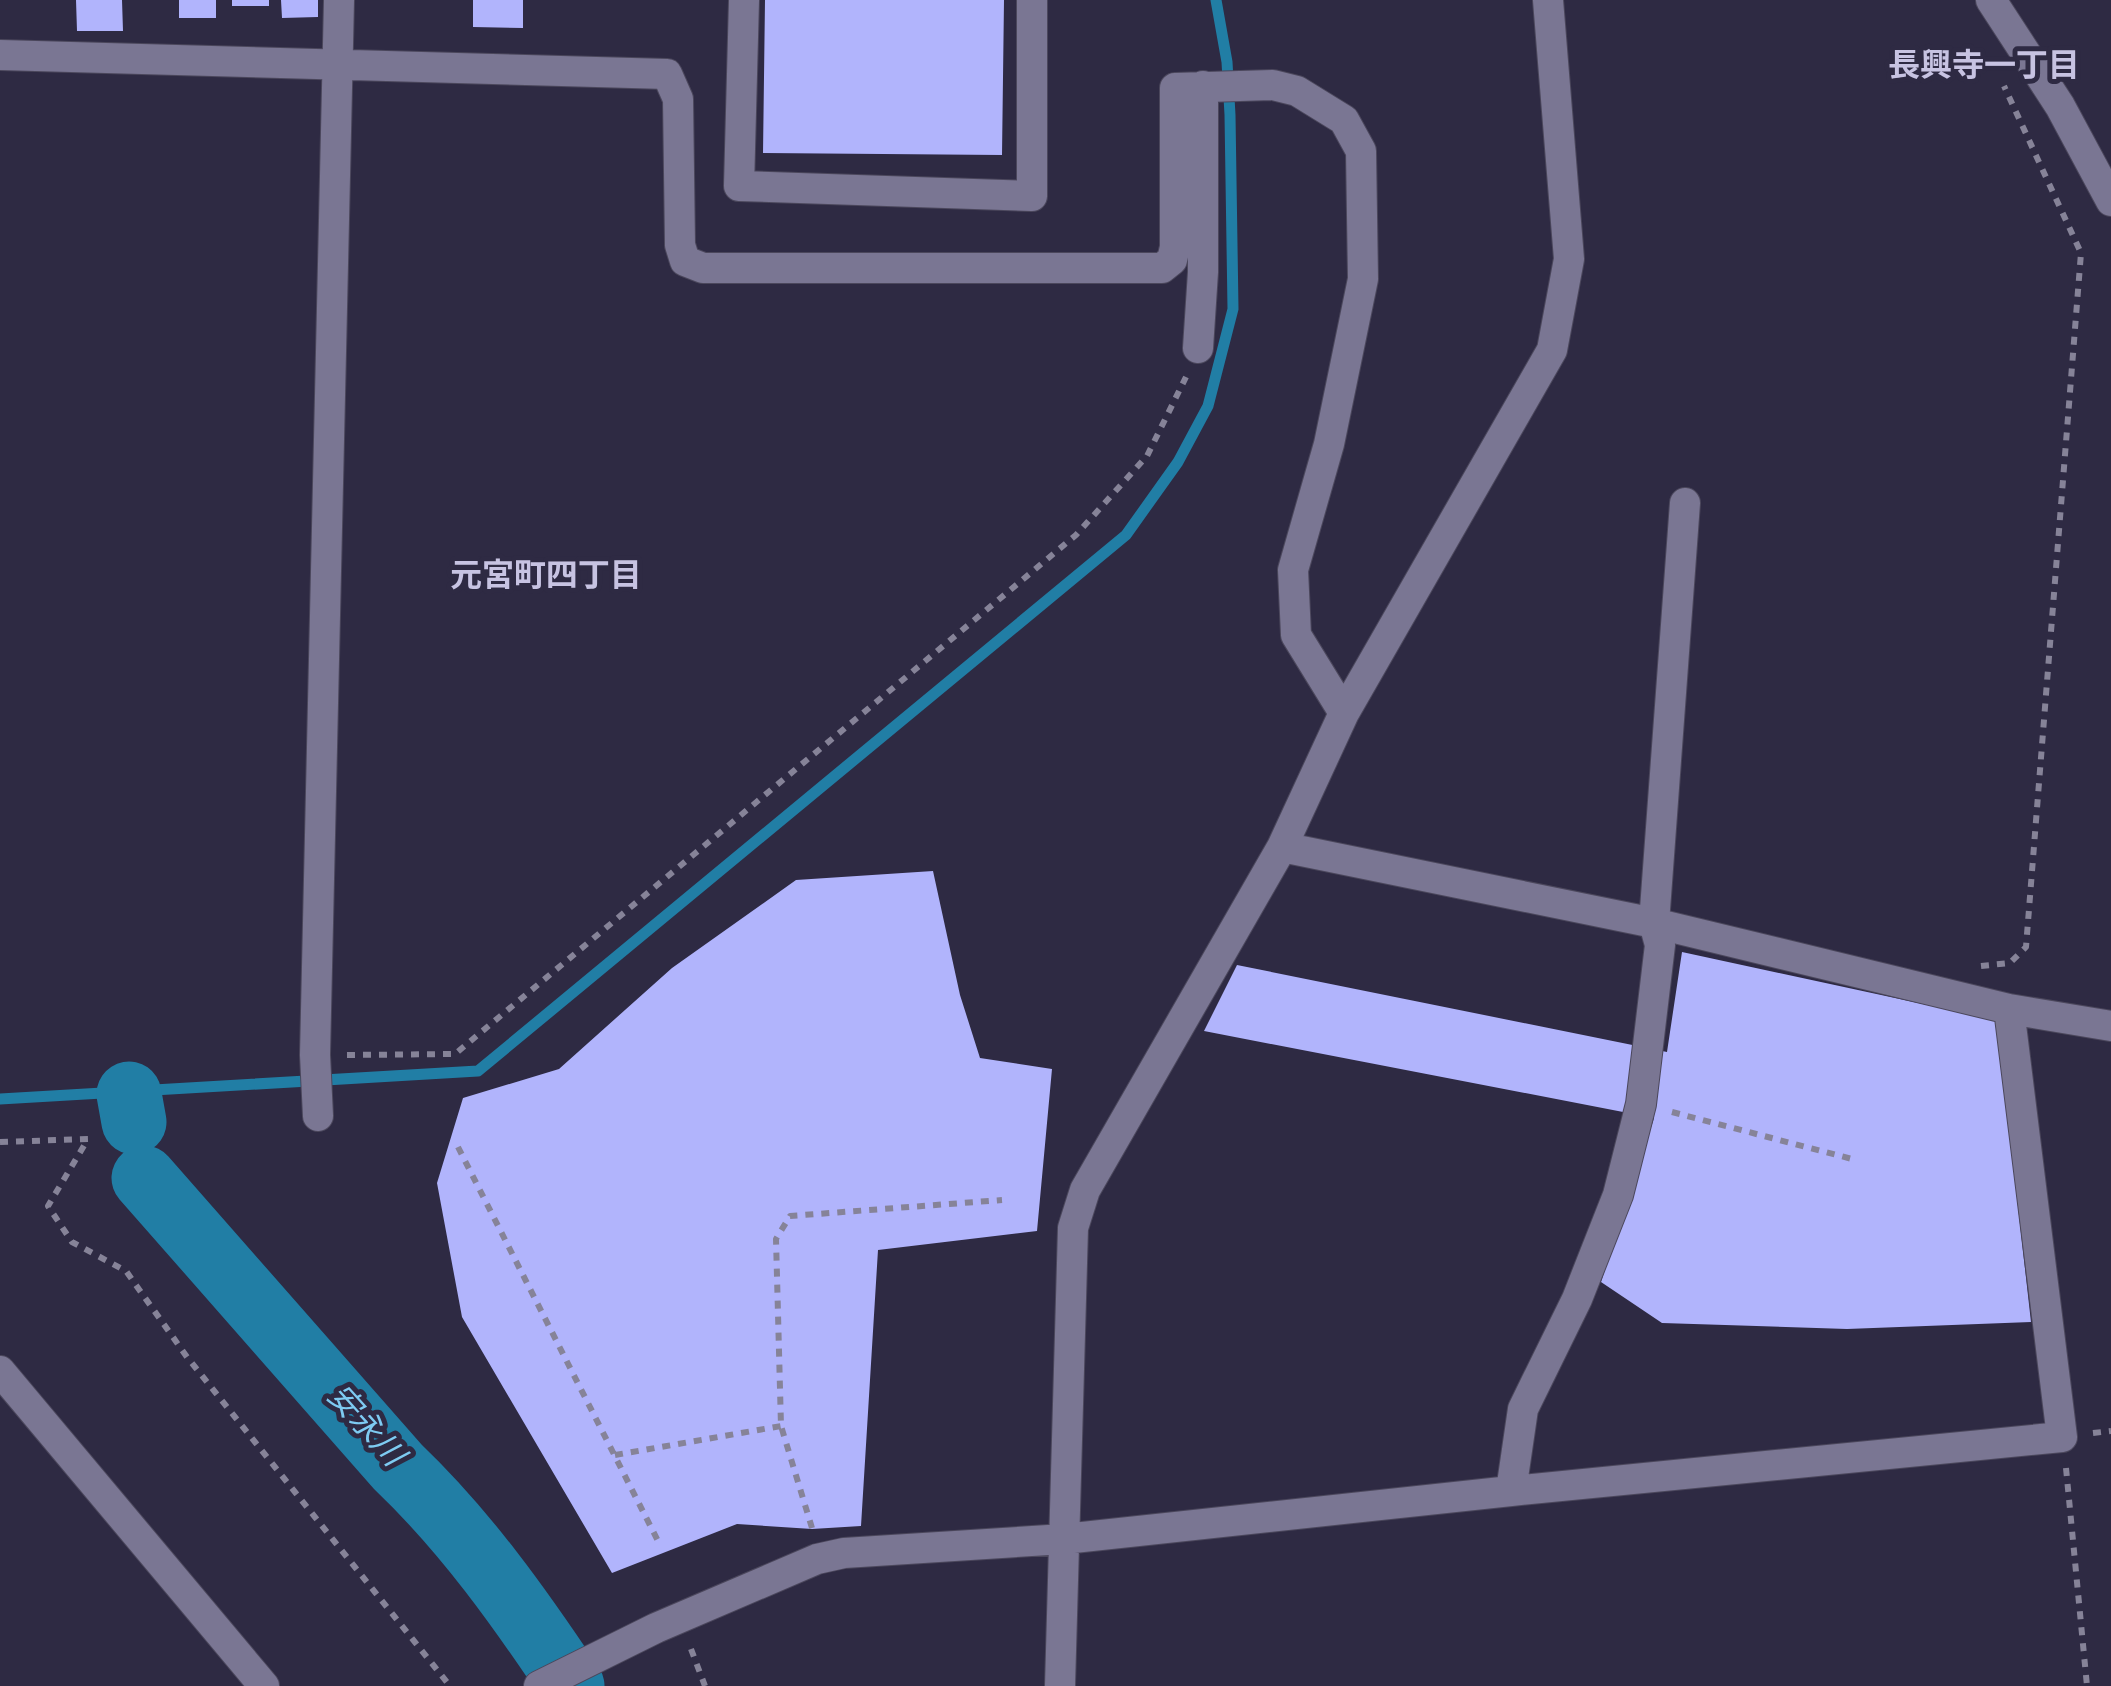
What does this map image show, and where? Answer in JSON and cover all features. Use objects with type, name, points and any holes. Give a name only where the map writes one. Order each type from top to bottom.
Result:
[{"type":"street","points":[[318,1116],[315,1055],[339,0]]},
{"type":"street","points":[[744,0],[739,186],[1032,196],[1032,0]]},
{"type":"street","points":[[1060,1686],[1073,1228],[1085,1190],[1282,847],[1344,713],[1552,350],[1569,259],[1548,0]]},
{"type":"street","points":[[1991,0],[2060,106],[2111,201]]},
{"type":"street","points":[[0,56],[667,74],[678,98],[680,246],[686,261],[703,268],[1162,268],[1172,260],[1175,247],[1175,88],[1273,85],[1297,91],[1344,120],[1361,151],[1363,279],[1329,444],[1294,570],[1296,635],[1344,713]]},
{"type":"street","points":[[1198,348],[1204,272],[1204,86]]},
{"type":"street","points":[[1511,1491],[1523,1409],[1576,1299],[1618,1195],[1642,1104],[1660,944],[1654,922],[1685,503]]},
{"type":"street","points":[[1282,847],[1654,922],[2008,1010],[2111,1026]]},
{"type":"street","points":[[539,1686],[668,1624],[817,1559],[844,1552],[1064,1539],[2062,1437],[2008,1010]]},
{"type":"street","points":[[0,1371],[264,1686]]},
{"type":"path","points":[[1974,966],[2010,963],[2026,947],[2082,253],[2002,82]]},
{"type":"path","points":[[315,1055],[455,1054],[1076,535],[1147,456],[1198,348]]},
{"type":"path","points":[[1642,1104],[1852,1159]]},
{"type":"path","points":[[0,1142],[88,1139],[48,1206],[72,1242],[126,1270],[186,1357],[450,1686]]},
{"type":"path","points":[[458,1147],[658,1541]]},
{"type":"path","points":[[812,1529],[781,1426],[776,1240],[790,1216],[1002,1200]]},
{"type":"path","points":[[615,1455],[781,1426]]},
{"type":"path","points":[[2062,1437],[2088,1686]]},
{"type":"path","points":[[668,1624],[706,1686]]},
{"type":"building","points":[[76,0],[122,0],[123,31],[77,31]]},
{"type":"building","points":[[179,0],[216,0],[216,18],[179,18]]},
{"type":"building","points":[[232,0],[269,0],[269,6],[232,6]]},
{"type":"building","points":[[281,0],[318,0],[318,17],[282,18]]},
{"type":"building","points":[[473,0],[523,0],[523,28],[473,27]]},
{"type":"building","points":[[765,0],[1004,0],[1002,155],[763,153]]},
{"type":"building","points":[[933,871],[960,995],[980,1058],[1052,1069],[1037,1231],[878,1250],[861,1526],[812,1529],[737,1524],[612,1573],[462,1317],[437,1183],[463,1098],[559,1069],[672,968],[796,880]]},
{"type":"building","points":[[1682,952],[1997,1020],[2031,1322],[1847,1329],[1662,1323],[1601,1282],[1654,1118],[1204,1031],[1237,965],[1667,1052]]},
{"type":"waterway","points":[[0,1099],[478,1071],[1126,535],[1178,462],[1208,406],[1233,309],[1230,115],[1227,62],[1216,0]]},
{"type":"waterway","name":"安永川","points":[[129,1094],[134,1122]]},
{"type":"waterway","name":"安永川","points":[[144,1178],[469,1544],[572,1686]]},
{"type":"district","name":"長興寺一丁目","points":[[1984,65]]},
{"type":"district","name":"元宮町四丁目","points":[[546,575]]}]
